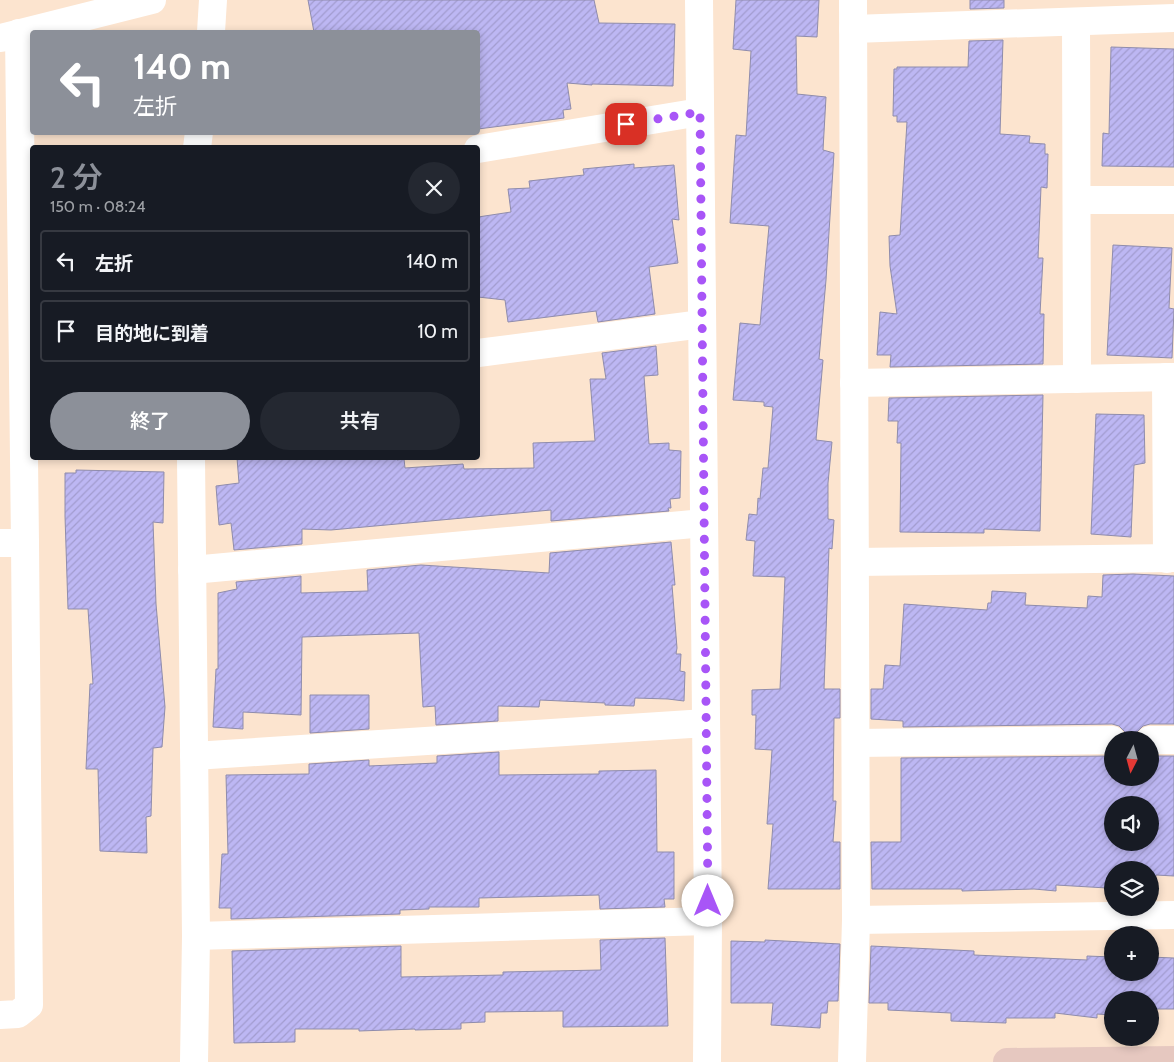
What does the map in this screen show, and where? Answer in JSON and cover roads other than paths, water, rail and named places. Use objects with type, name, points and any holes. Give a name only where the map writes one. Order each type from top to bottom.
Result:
[{"type":"street","points":[[33,30],[152,0]]},
{"type":"street","points":[[211,30],[213,0]]},
{"type":"street","points":[[699,0],[708,921],[707,1062]]},
{"type":"street","points":[[852,1062],[856,920],[853,0]]},
{"type":"street","points":[[853,29],[1174,18]]},
{"type":"street","points":[[1076,22],[1077,379]]},
{"type":"street","points":[[0,1015],[18,1014],[29,1006],[13,543],[9,36],[30,31]]},
{"type":"street","points":[[480,149],[700,112]]},
{"type":"street","points":[[1077,200],[1174,200]]},
{"type":"street","points":[[480,353],[702,324]]},
{"type":"street","points":[[854,383],[1170,377],[1170,558],[855,562]]},
{"type":"street","points":[[191,460],[196,936],[194,1062]]},
{"type":"street","points":[[192,570],[704,523]]},
{"type":"street","points":[[194,756],[706,723]]},
{"type":"street","points":[[856,743],[1104,740]]},
{"type":"street","points":[[1159,740],[1174,740]]},
{"type":"street","points":[[856,920],[1174,915]]},
{"type":"street","points":[[196,936],[708,921]]},
{"type":"street","points":[[1007,1062],[1174,1060]]}]
